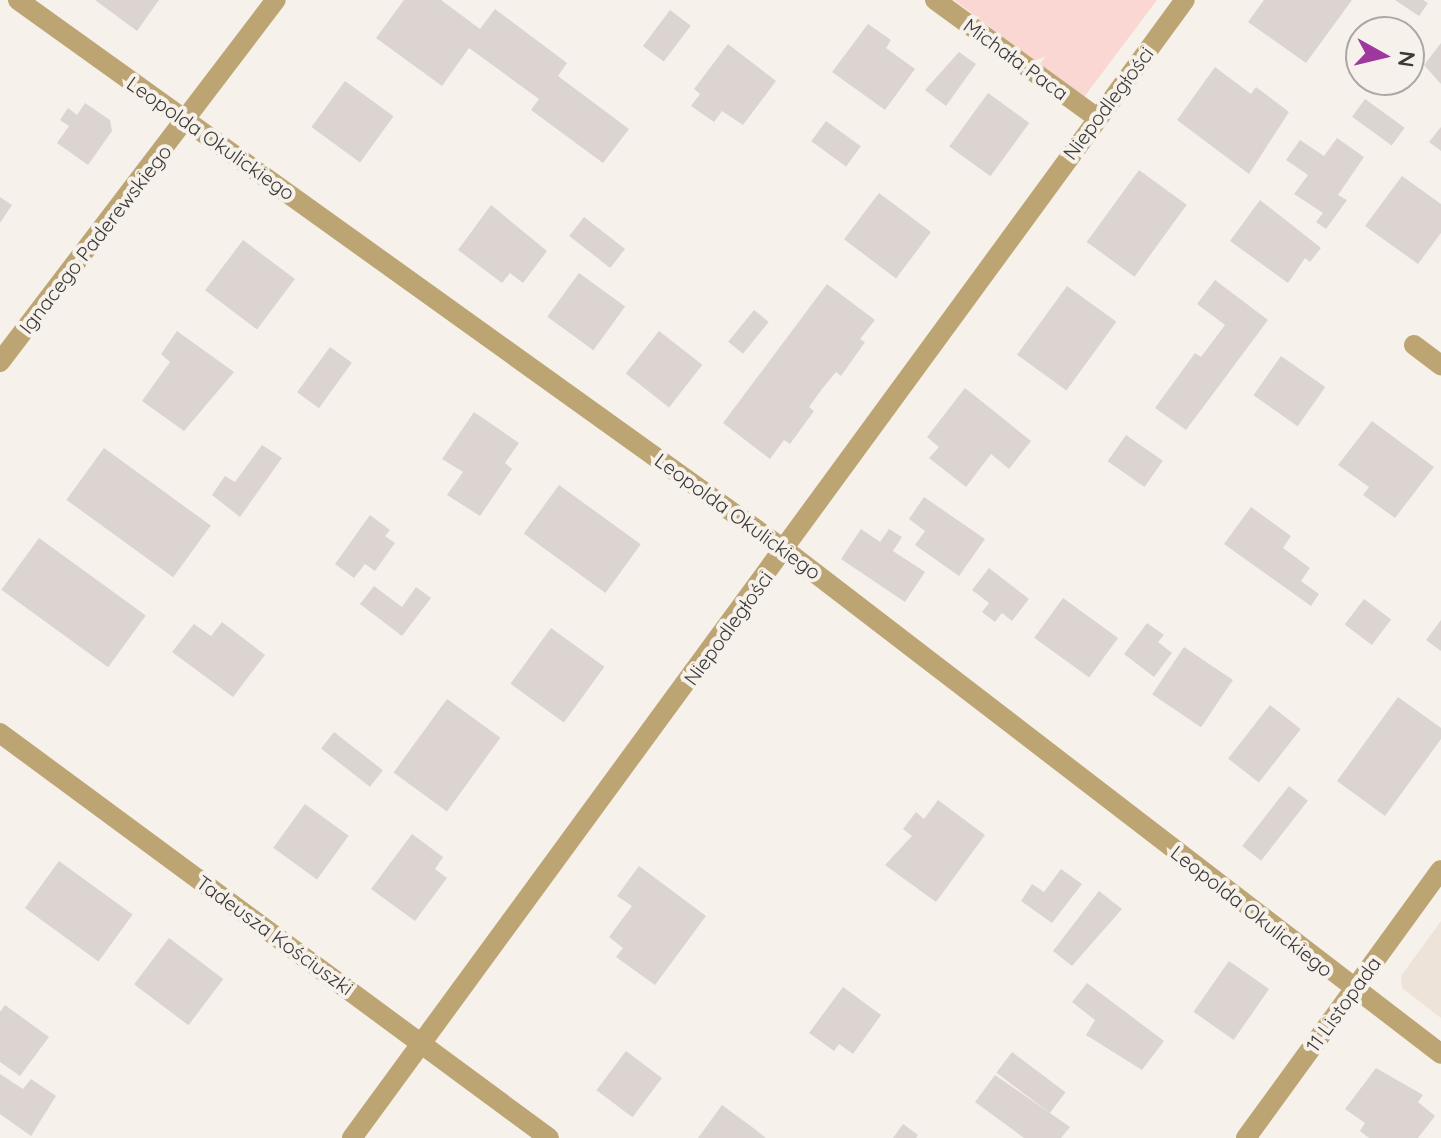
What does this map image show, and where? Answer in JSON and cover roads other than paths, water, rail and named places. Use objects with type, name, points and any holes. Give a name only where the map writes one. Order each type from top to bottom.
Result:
[{"type":"street","name":"Leopolda Okulickiego","points":[[18,0],[785,550],[1441,1054]]},
{"type":"street","name":"Ignacego Paderewskiego","points":[[0,362],[276,0]]},
{"type":"street","name":"Michała Paca","points":[[935,0],[1096,117]]},
{"type":"street","name":"Niepodległości","points":[[352,1138],[425,1044],[1096,117],[1185,0]]},
{"type":"street","points":[[1414,345],[1441,365]]},
{"type":"street","name":"Tadeusza Kościuszki","points":[[0,733],[549,1138]]},
{"type":"street","name":"11 Listopada","points":[[1246,1138],[1441,870]]}]
